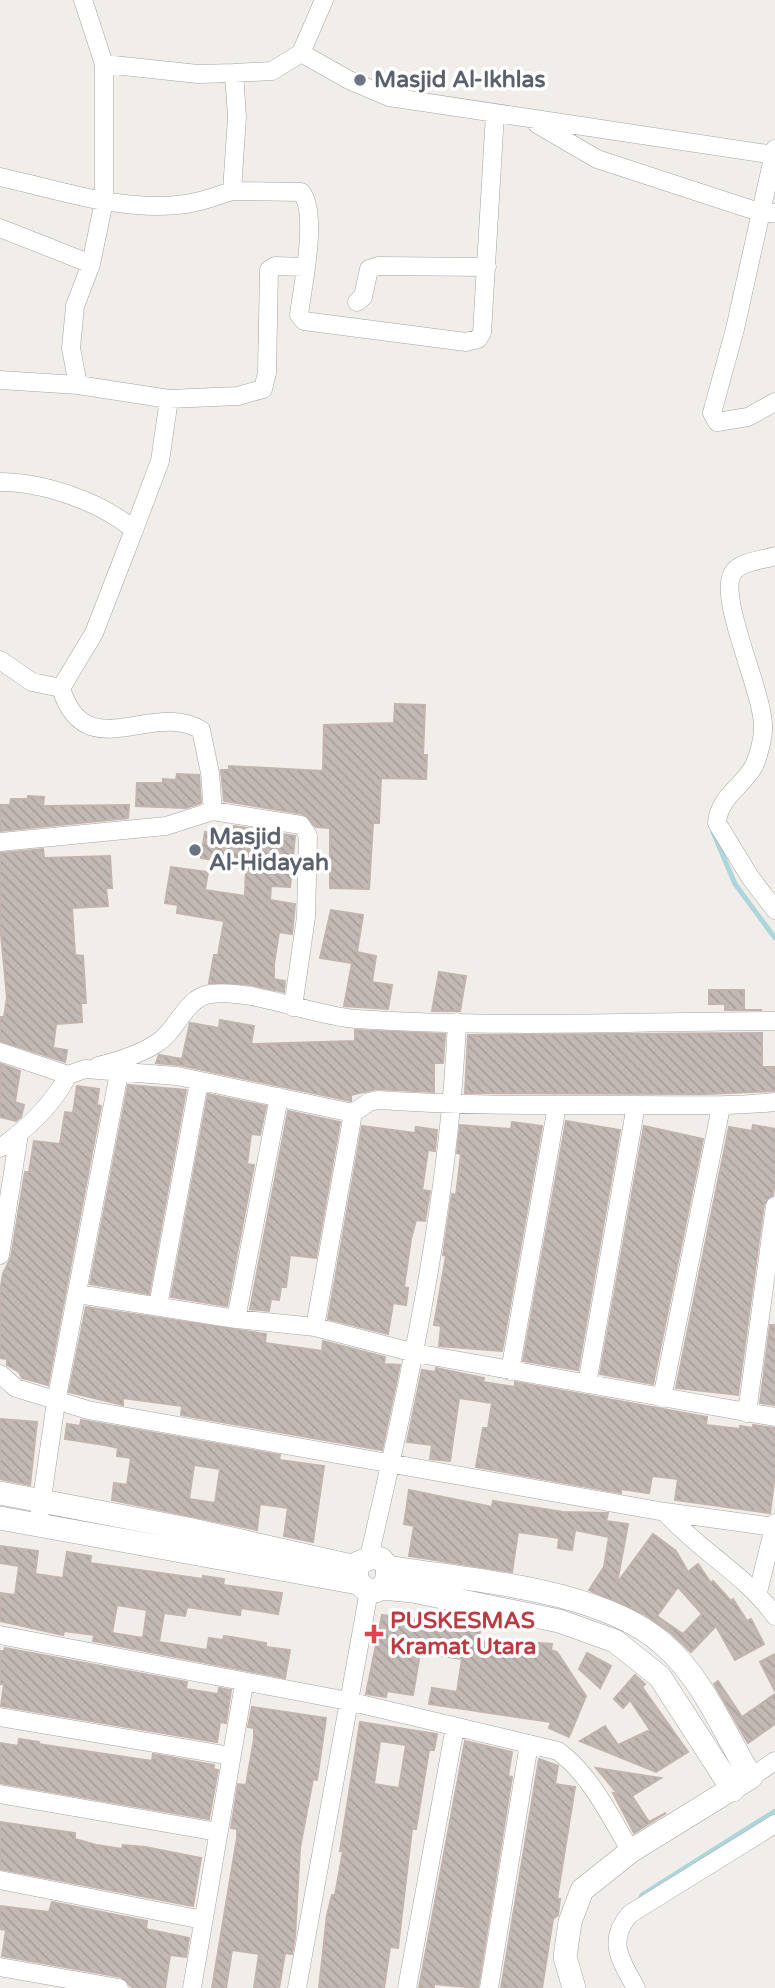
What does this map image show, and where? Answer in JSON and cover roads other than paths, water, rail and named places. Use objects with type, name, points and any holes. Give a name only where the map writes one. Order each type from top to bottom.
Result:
[{"type":"street","points":[[78,385],[71,348],[75,306],[91,264],[104,201],[104,64],[83,0]]},
{"type":"street","points":[[104,64],[198,74],[272,71],[301,53],[324,0]]},
{"type":"street","points":[[301,53],[349,80],[389,97],[774,152],[769,213],[712,413],[717,422],[734,421],[775,402]]},
{"type":"street","points":[[232,191],[237,117],[234,73]]},
{"type":"street","points":[[0,177],[104,201],[154,206],[177,205],[232,191],[301,192],[306,197],[309,227],[299,315],[304,321],[466,342],[478,339],[482,333],[495,114]]},
{"type":"street","points":[[529,119],[597,159],[769,213]]},
{"type":"street","points":[[0,228],[91,264]]},
{"type":"street","points":[[0,380],[78,385],[169,399],[238,396],[263,389],[268,373],[269,270],[275,266],[305,267]]},
{"type":"street","points":[[357,302],[363,297],[369,269],[378,266],[487,267]]},
{"type":"street","points":[[63,694],[94,634],[160,461],[169,399]]},
{"type":"street","points":[[0,482],[16,482],[98,504],[134,530]]},
{"type":"street","points":[[775,556],[735,569],[727,584],[730,603],[761,701],[763,730],[754,765],[723,802],[717,823],[750,877],[775,909]]},
{"type":"street","points":[[0,660],[32,682],[63,694],[83,722],[93,729],[106,731],[140,724],[176,721],[190,723],[201,730],[210,773],[213,811]]},
{"type":"street","points":[[0,842],[166,825],[213,811],[301,825],[306,830],[306,917],[293,1007]]},
{"type":"street","points":[[0,1148],[19,1135],[76,1072],[136,1055],[159,1042],[192,1002],[207,994],[229,993],[353,1019],[457,1022],[775,1021]]},
{"type":"street","points":[[298,1988],[370,1576],[415,1353],[453,1105],[457,1022]]},
{"type":"street","points":[[0,1052],[76,1072],[177,1076],[353,1113]]},
{"type":"street","points":[[40,1515],[56,1402],[119,1073]]},
{"type":"street","points":[[158,1306],[199,1082]]},
{"type":"street","points":[[236,1319],[279,1097]]},
{"type":"street","points":[[315,1327],[353,1113],[369,1102],[378,1100],[558,1107],[721,1107],[775,1102]]},
{"type":"street","points":[[587,1384],[636,1105]]},
{"type":"street","points":[[510,1371],[558,1107]]},
{"type":"street","points":[[662,1398],[721,1107]]},
{"type":"street","points":[[0,1255],[19,1135]]},
{"type":"street","points":[[747,1413],[775,1206]]},
{"type":"street","points":[[78,1294],[236,1319],[315,1327],[415,1353],[775,1417]]},
{"type":"street","points":[[763,1295],[775,1311]]},
{"type":"street","points":[[0,1374],[16,1388],[56,1402],[665,1512],[775,1525],[758,1592]]},
{"type":"street","points":[[0,1493],[40,1515]]},
{"type":"street","points":[[665,1512],[699,1546],[758,1592],[775,1616]]},
{"type":"street","points":[[0,1518],[40,1515],[370,1576],[574,1599],[621,1617],[663,1644],[694,1681],[742,1784]]},
{"type":"street","points":[[0,1635],[244,1684],[348,1701],[558,1751],[572,1761],[631,1851]]},
{"type":"street","points":[[192,1988],[244,1684]]},
{"type":"street","points":[[0,1717],[231,1756]]},
{"type":"street","points":[[407,1988],[455,1727]]},
{"type":"street","points":[[489,1988],[529,1744]]},
{"type":"street","points":[[574,1988],[565,1957],[570,1922],[582,1890],[631,1851],[775,1761]]},
{"type":"street","points":[[0,1794],[218,1832]]},
{"type":"street","points":[[636,1988],[616,1941],[622,1923],[629,1914],[775,1824]]},
{"type":"street","points":[[0,1880],[203,1920]]},
{"type":"street","points":[[9,1969],[51,1988]]},
{"type":"street","points":[[9,1969],[119,1988]]},
{"type":"waterway","points":[[713,832],[735,884],[775,938]]},
{"type":"waterway","points":[[639,1901],[642,1895],[775,1811]]},
{"type":"place","name":"Masjid Al-Ikhlas","points":[[360,80]]},
{"type":"place","name":"Masjid Al-Hidayah","points":[[195,850]]},
{"type":"place","name":"PUSKESMAS Kramat Utara","points":[[374,1634]]}]
